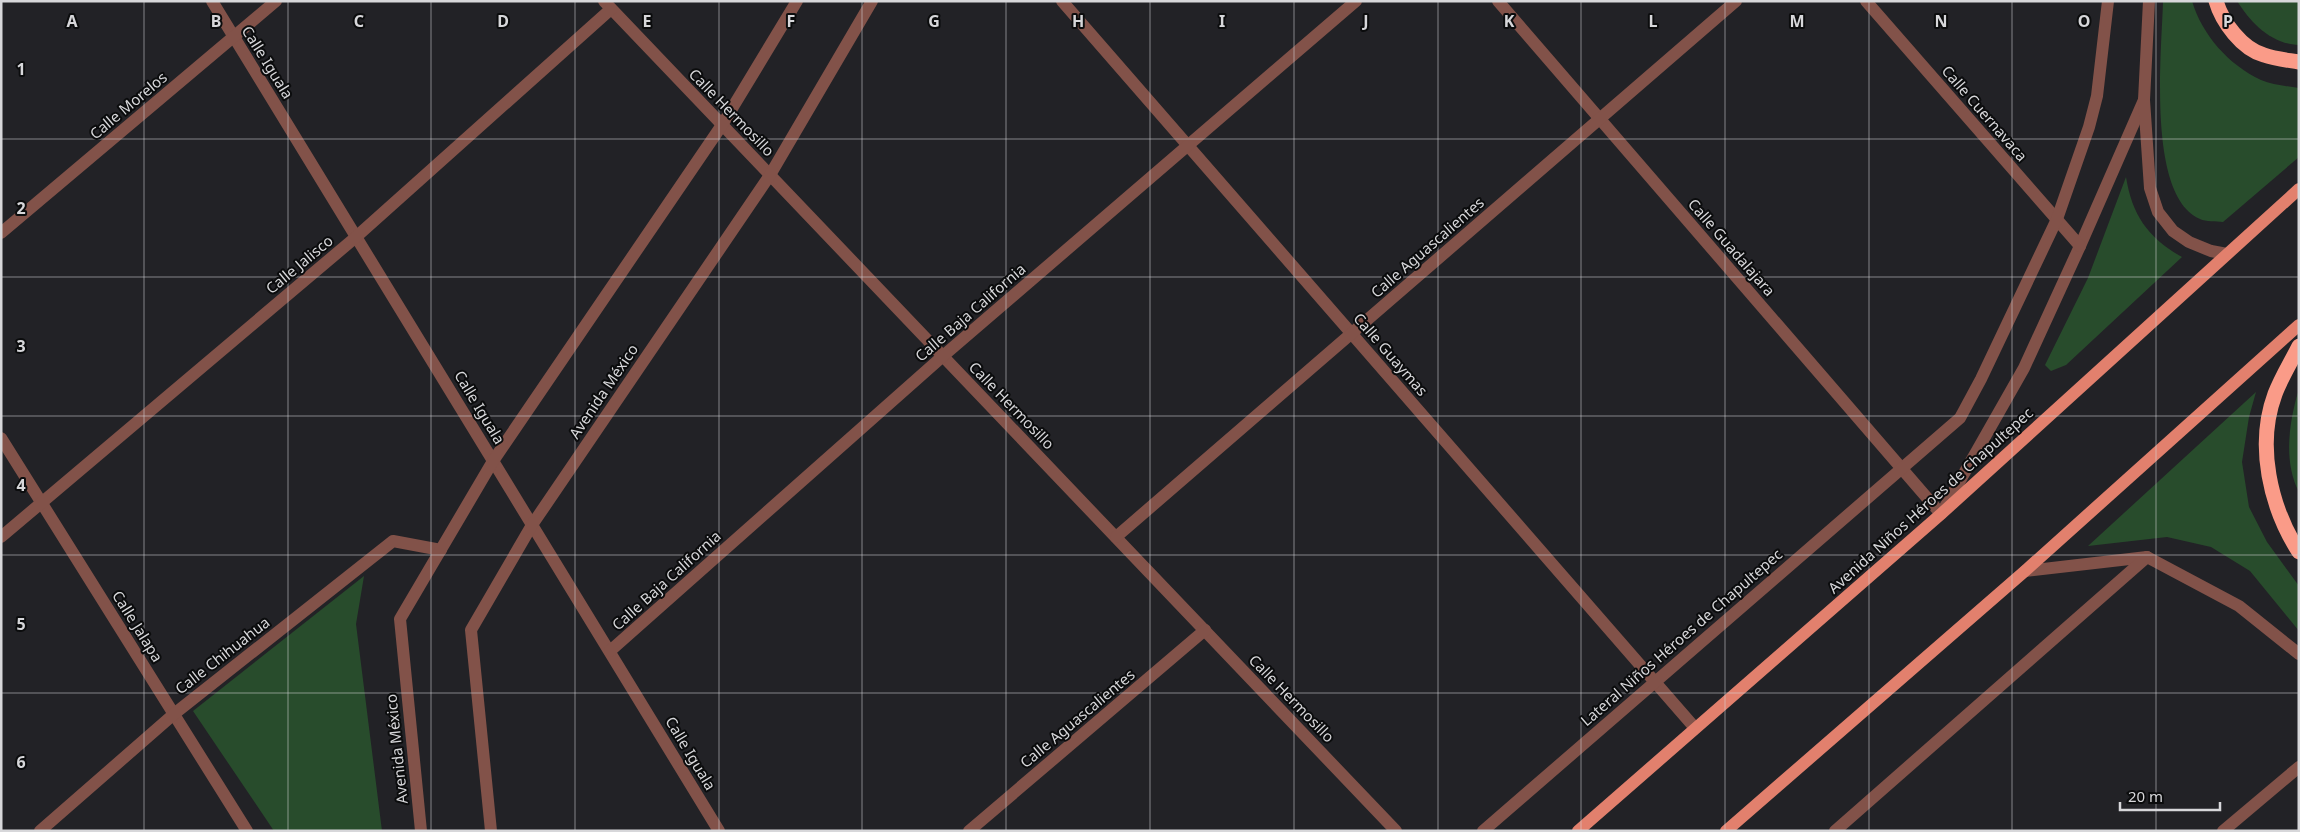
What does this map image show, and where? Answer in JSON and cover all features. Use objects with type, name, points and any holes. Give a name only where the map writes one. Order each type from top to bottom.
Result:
[{"type":"highway","points":[[2216,1],[2219,14],[2235,36],[2262,55],[2299,62]]},
{"type":"highway","points":[[2299,346],[2275,395],[2268,426],[2267,461],[2273,496],[2288,536],[2299,552]]},
{"type":"main road","name":"Avenida Niños Héroes de Chapultepec","points":[[1578,831],[1941,514],[2299,189]]},
{"type":"main road","points":[[1726,831],[2025,571],[2299,326]]},
{"type":"street","name":"Calle Iguala","points":[[212,1],[719,831]]},
{"type":"street","name":"Calle Morelos","points":[[1,234],[276,1]]},
{"type":"street","name":"Avenida México","points":[[421,831],[400,619],[494,461],[722,125],[797,1]]},
{"type":"street","name":"Avenida México","points":[[490,831],[471,630],[532,525],[770,175],[872,1]]},
{"type":"street","name":"Calle Guaymas","points":[[1062,1],[1696,728]]},
{"type":"street","name":"Calle Baja California","points":[[610,651],[943,356],[1356,1]]},
{"type":"street","name":"Calle Guadalajara","points":[[1498,1],[1941,514]]},
{"type":"street","name":"Calle Aguascalientes","points":[[1116,537],[1736,1]]},
{"type":"street","name":"Calle Cuernavaca","points":[[1866,1],[2080,246]]},
{"type":"street","name":"Lateral Niños Héroes de Chapultepec","points":[[1482,831],[1960,418],[1982,379],[2057,220],[2089,127],[2097,96],[2108,1]]},
{"type":"street","points":[[2149,1],[2144,100],[2150,188],[2158,212],[2173,231],[2189,242],[2227,254]]},
{"type":"street","name":"Calle Hermosillo","points":[[608,5],[1396,831]]},
{"type":"street","name":"Calle Jalisco","points":[[1,537],[356,237],[608,5]]},
{"type":"street","points":[[1941,514],[2024,368],[2144,100]]},
{"type":"street","name":"Calle Jalapa","points":[[1,438],[247,831]]},
{"type":"street","name":"Calle Chihuahua","points":[[40,831],[174,714],[392,541],[440,550]]},
{"type":"street","points":[[2025,571],[2147,558],[2239,606],[2299,654]]},
{"type":"street","points":[[1835,831],[2147,558]]},
{"type":"street","name":"Calle Aguascalientes","points":[[969,831],[1205,630]]},
{"type":"street","points":[[2223,831],[2299,768]]},
{"type":"green space","points":[[2163,1],[2192,1],[2202,26],[2218,48],[2238,66],[2265,82],[2299,88],[2299,157],[2223,222],[2200,219],[2183,205],[2171,182],[2164,153],[2161,120],[2160,85]]},
{"type":"green space","points":[[2237,1],[2299,1],[2299,45],[2279,41],[2263,31]]},
{"type":"green space","points":[[2126,177],[2132,203],[2144,224],[2160,242],[2182,257],[2066,365],[2051,371],[2045,365],[2088,278]]},
{"type":"green space","points":[[2299,389],[2299,492],[2291,468],[2289,441]]},
{"type":"green space","points":[[2256,392],[2249,417],[2242,462],[2249,507],[2267,542],[2299,586],[2299,631],[2250,571],[2211,547],[2167,537],[2088,546]]},
{"type":"green space","points":[[364,576],[356,624],[382,831],[274,831],[193,711]]}]
